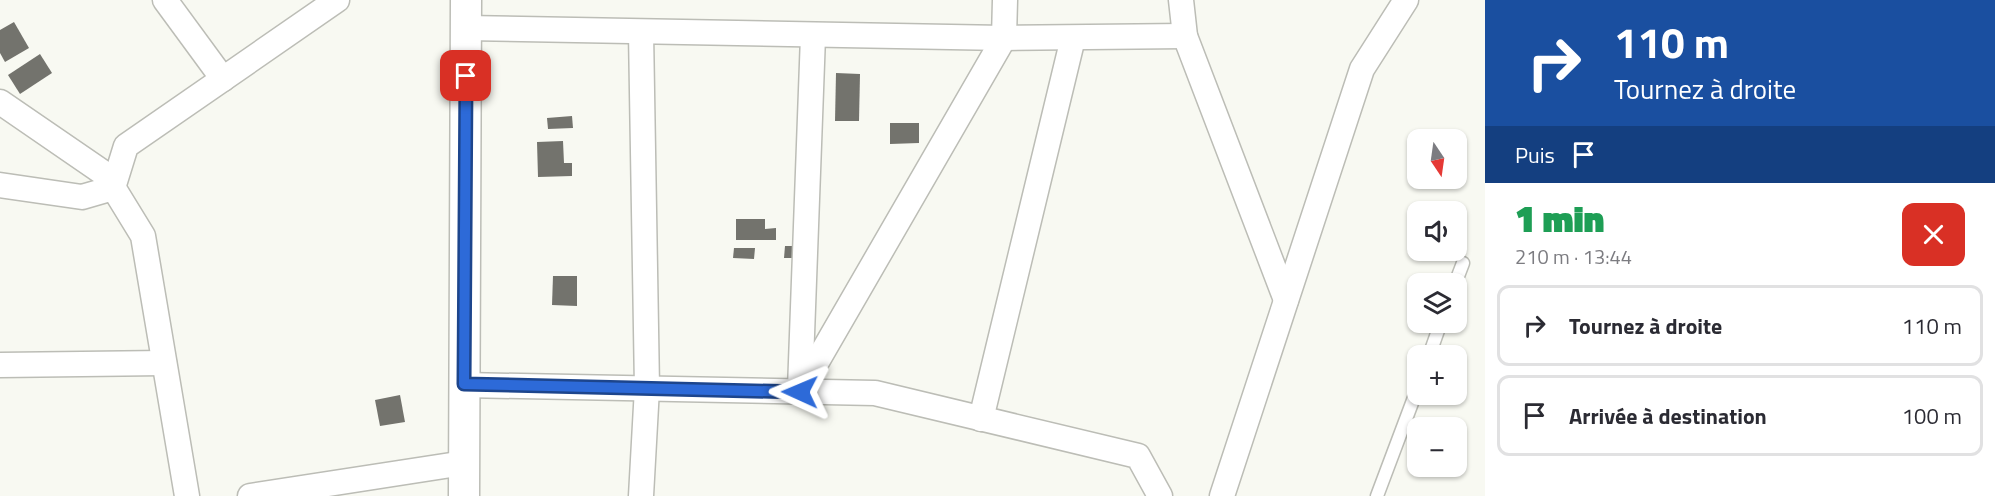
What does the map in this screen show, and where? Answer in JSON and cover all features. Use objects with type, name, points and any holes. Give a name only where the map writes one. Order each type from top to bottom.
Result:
[{"type":"street","points":[[165,0],[223,79]]},
{"type":"street","points":[[113,188],[126,146],[337,0]]},
{"type":"street","points":[[800,392],[1004,38],[1005,0]]},
{"type":"street","points":[[1181,0],[1185,36],[1286,300]]},
{"type":"street","points":[[1222,496],[1362,69],[1406,0]]},
{"type":"street","points":[[464,496],[466,14],[641,32],[1004,38],[1185,36]]},
{"type":"street","points":[[641,32],[647,388],[641,496]]},
{"type":"street","points":[[800,392],[813,36]]},
{"type":"street","points":[[981,419],[1073,38]]},
{"type":"street","points":[[0,102],[105,174],[143,236],[187,496]]},
{"type":"street","points":[[0,185],[82,197],[113,188]]},
{"type":"street","points":[[0,365],[164,363]]},
{"type":"street","points":[[464,384],[875,393],[1138,456],[1160,496]]},
{"type":"street","points":[[250,496],[464,463]]},
{"type":"lane","points":[[1459,273],[1463,263]]},
{"type":"lane","points":[[1377,496],[1411,405]]},
{"type":"building","points":[[14,22],[29,48],[5,62],[0,53],[0,30]]},
{"type":"building","points":[[40,54],[52,73],[20,94],[8,75]]},
{"type":"building","points":[[836,73],[860,74],[859,121],[835,121]]},
{"type":"building","points":[[572,116],[573,128],[548,129],[547,118]]},
{"type":"building","points":[[890,123],[919,123],[919,143],[890,144]]},
{"type":"building","points":[[563,141],[564,163],[572,163],[572,176],[538,177],[537,142]]},
{"type":"building","points":[[736,219],[765,219],[765,229],[776,228],[776,240],[736,240]]},
{"type":"building","points":[[785,246],[797,246],[796,258],[784,258]]},
{"type":"building","points":[[734,248],[755,248],[754,259],[733,258]]},
{"type":"building","points":[[553,276],[577,276],[577,306],[552,305]]},
{"type":"building","points":[[400,395],[405,422],[380,426],[375,400]]},
{"type":"route","points":[[466,76],[464,384],[800,392]]}]
